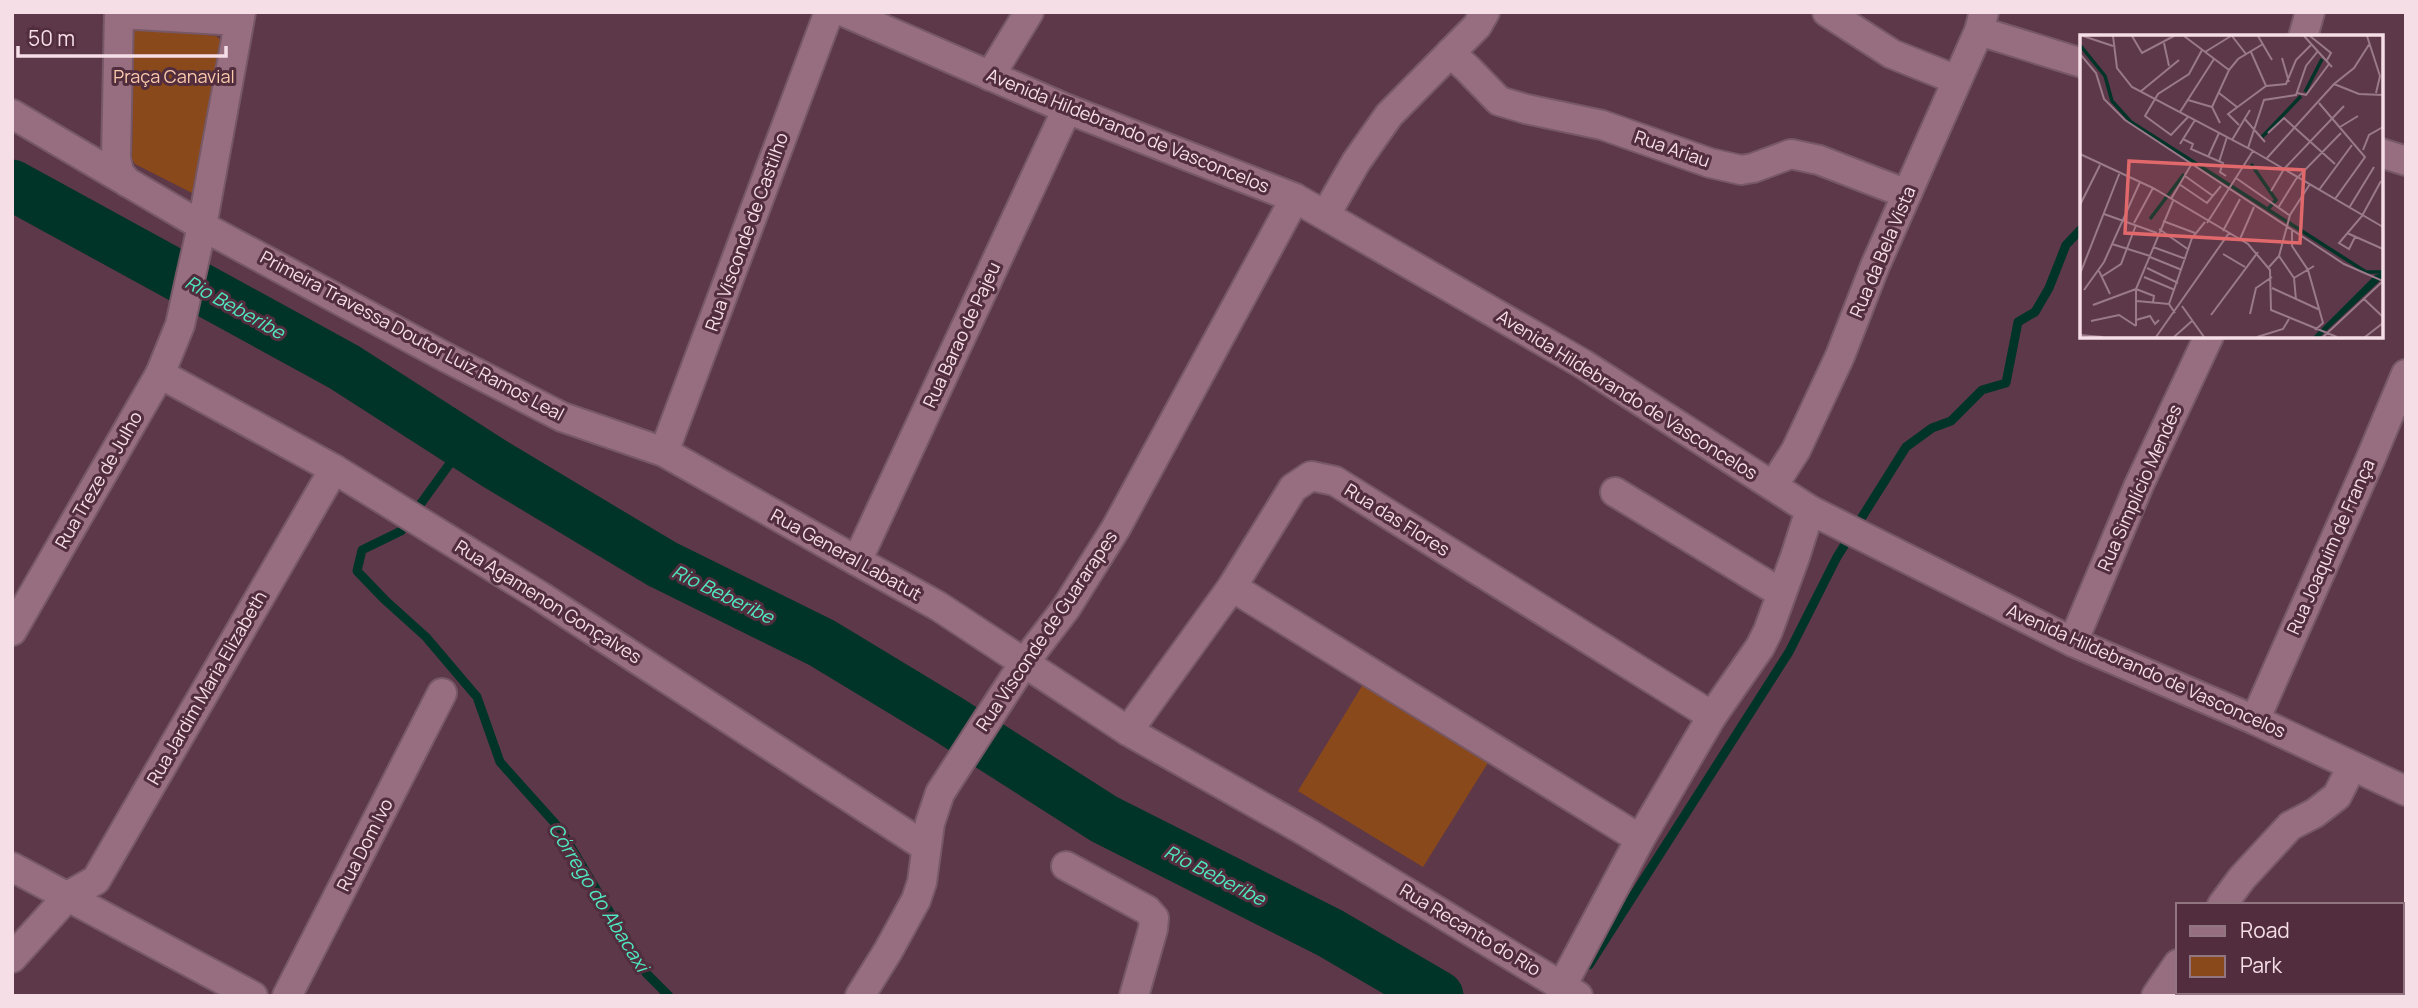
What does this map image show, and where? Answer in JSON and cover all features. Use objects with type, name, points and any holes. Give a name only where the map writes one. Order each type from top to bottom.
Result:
[{"type":"street","name":"Rua Visconde de Castilho","points":[[664,452],[829,12]]},
{"type":"street","name":"Avenida Hildebrando de Vasconcelos","points":[[844,12],[1067,109],[1295,198],[1583,364],[1823,517],[2073,642],[2255,720],[2406,791]]},
{"type":"street","points":[[990,76],[1029,12]]},
{"type":"street","points":[[1326,214],[1356,162],[1389,115],[1477,26],[1485,12]]},
{"type":"street","points":[[1827,12],[1892,54],[1958,80]]},
{"type":"street","points":[[2304,35],[2310,12]]},
{"type":"street","points":[[127,182],[119,172],[116,158],[119,13],[240,17]]},
{"type":"street","name":"Rua Treze de Julho","points":[[12,631],[160,374],[180,325],[202,226],[240,17]]},
{"type":"street","points":[[1982,22],[2080,62]]},
{"type":"street","name":"Rua da Bela Vista","points":[[1773,486],[1796,450],[1840,356],[1875,266],[1982,22]]},
{"type":"street","name":"Rua Ariau","points":[[1450,53],[1499,101],[1602,125],[1720,166],[1741,170],[1754,168],[1791,154],[1819,160],[1907,194]]},
{"type":"street","name":"Rua Barao de Pajeu","points":[[857,561],[1067,109]]},
{"type":"street","name":"Primeira Travessa Doutor Luiz Ramos Leal","points":[[12,114],[202,226],[449,359],[562,417],[664,452]]},
{"type":"street","points":[[2383,154],[2406,161]]},
{"type":"street","name":"Rua Visconde de Guararapes","points":[[860,996],[916,900],[922,882],[930,823],[940,793],[1024,663],[1054,626],[1116,528],[1295,198]]},
{"type":"street","name":"Rua Simplício Mendes","points":[[2073,642],[2139,485],[2208,338]]},
{"type":"street","name":"Rua Agamenon Gonçalves","points":[[160,374],[334,469],[428,526],[926,847]]},
{"type":"street","name":"Rua Joaquim de França","points":[[2255,720],[2406,374]]},
{"type":"street","name":"Rua General Labatut","points":[[664,452],[937,606],[1024,663]]},
{"type":"street","name":"Rua Jardim Maria Elizabeth","points":[[12,958],[68,896],[96,880],[334,469]]},
{"type":"street","name":"Rua das Flores","points":[[1128,731],[1233,587],[1293,488],[1311,476],[1335,481],[1712,716]]},
{"type":"street","points":[[1615,492],[1781,593]]},
{"type":"street","name":"Rua Recanto do Rio","points":[[1024,663],[1128,731],[1305,831],[1570,991],[1640,839],[1712,716],[1760,647],[1781,593],[1823,517]]},
{"type":"street","points":[[1233,587],[1640,839]]},
{"type":"street","name":"Rua Dom Ivo","points":[[288,996],[442,693]]},
{"type":"street","points":[[2223,903],[2242,878],[2290,826],[2315,813],[2337,796],[2352,766]]},
{"type":"street","points":[[1066,866],[1147,910],[1154,918],[1134,996]]},
{"type":"street","points":[[12,867],[253,996]]},
{"type":"street","points":[[2157,996],[2176,967]]},
{"type":"green space","name":"Praça Canavial","points":[[140,28],[216,36],[221,40],[195,190],[192,193],[135,164],[132,159],[134,34],[135,30]]},
{"type":"green space","points":[[1365,681],[1491,758],[1423,867],[1298,791]]},
{"type":"waterway","name":"Rio Beberibe","points":[[12,185],[344,367],[495,464],[662,564],[822,643],[1104,819],[1330,933],[1438,996]]},
{"type":"waterway","points":[[1589,965],[1789,652],[1837,557],[1906,447],[1932,428],[1951,421],[1982,390],[2006,383],[2018,322],[2035,312],[2049,288],[2066,245],[2080,230]]},
{"type":"waterway","name":"Córrego do Abacaxi","points":[[464,444],[401,531],[362,550],[357,571],[426,637],[477,697],[500,762],[561,830],[646,973],[669,996]]}]
